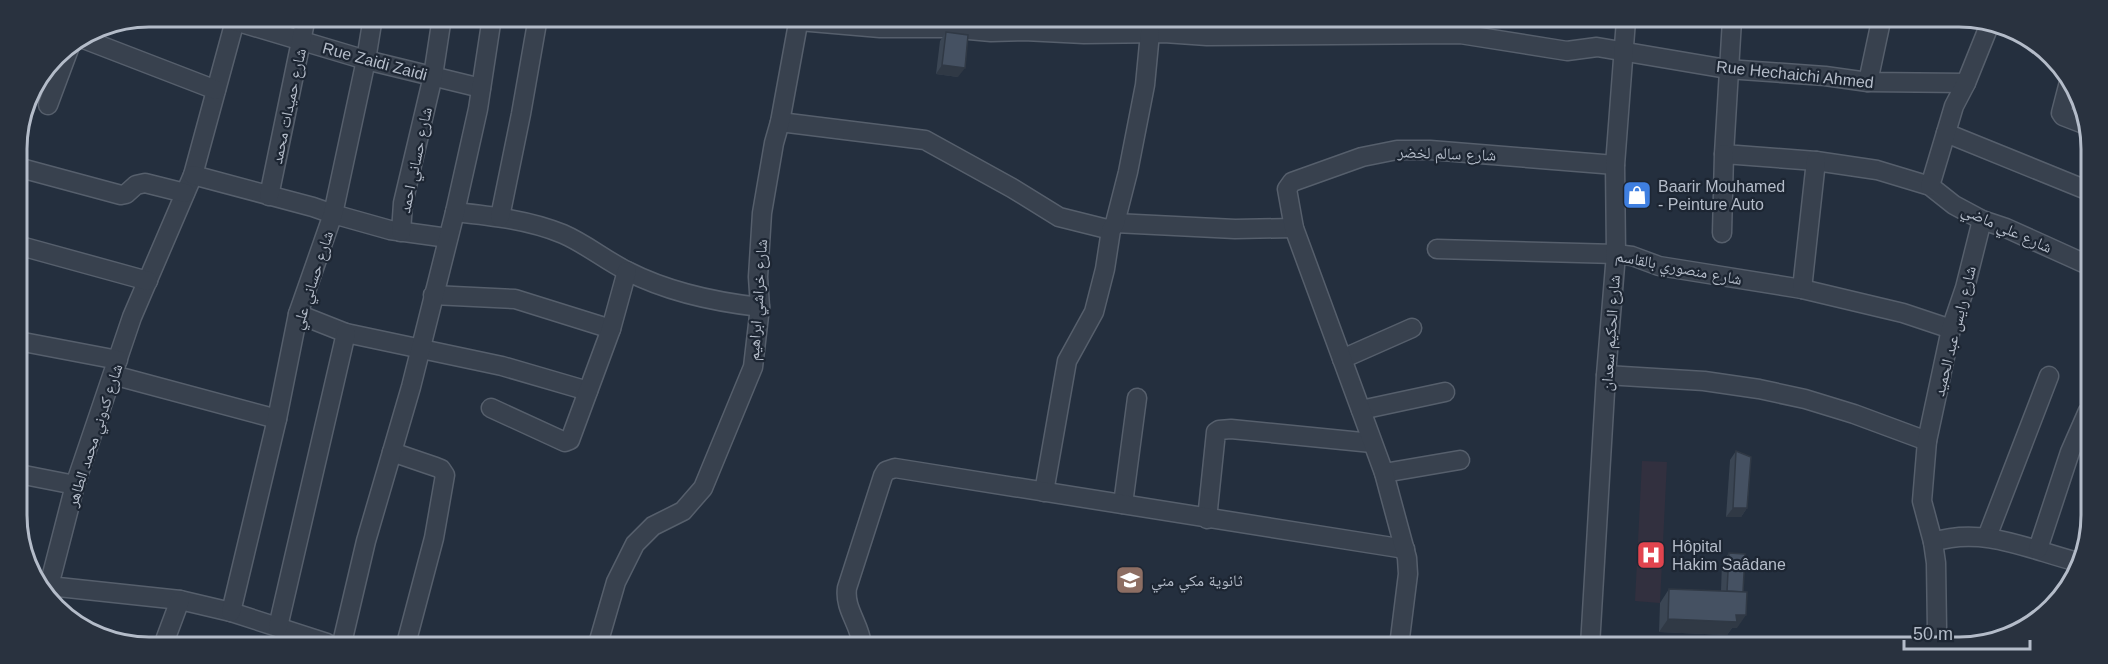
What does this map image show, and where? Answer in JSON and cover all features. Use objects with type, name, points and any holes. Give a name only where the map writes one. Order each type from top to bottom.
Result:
[{"type":"street","name":"شارع كدوني محمد الطاهر","points":[[47,581],[75,485],[132,317],[193,175],[234,27]]},
{"type":"street","name":"Rue Zaidi Zaidi","points":[[260,27],[366,60],[480,88]]},
{"type":"street","name":"شارع حميدات محمد","points":[[269,196],[304,27]]},
{"type":"street","name":"شارع حساني علي","points":[[231,612],[277,419],[298,314],[333,214],[371,27]]},
{"type":"street","name":"شارع حساني احمد","points":[[401,232],[403,203],[433,76],[440,27]]},
{"type":"street","points":[[343,637],[366,541],[392,452],[455,212],[472,136],[490,27]]},
{"type":"street","points":[[500,217],[536,27]]},
{"type":"street","name":"شارع خراشي ابراهيم","points":[[600,637],[616,582],[635,544],[653,526],[683,511],[703,488],[753,367],[759,307],[758,277],[762,213],[798,27]]},
{"type":"street","name":"Rue Hechaichi Ahmed","points":[[1002,27],[1024,31],[1072,27]]},
{"type":"street","name":"Rue Hechaichi Ahmed","points":[[1122,27],[1159,28],[1207,36],[1460,34],[1568,51],[1597,47],[1727,69],[1868,82],[1966,83]]},
{"type":"street","name":"شارع الحكيم سعدان","points":[[1591,637],[1606,375],[1616,254],[1615,165],[1626,27]]},
{"type":"street","points":[[1722,233],[1727,69],[1731,27]]},
{"type":"street","points":[[1868,82],[1880,27]]},
{"type":"street","points":[[1044,492],[1067,361],[1094,312],[1113,226],[1128,172],[1159,28]]},
{"type":"street","points":[[1724,154],[1816,161],[1877,171],[1930,186],[1954,106],[1989,31]]},
{"type":"street","points":[[91,42],[216,90]]},
{"type":"street","points":[[48,105],[64,62]]},
{"type":"street","points":[[2066,92],[2061,113],[2078,122]]},
{"type":"street","points":[[780,122],[924,140],[1012,188],[1059,217],[1113,226],[1294,228],[1384,473],[1405,549],[1408,574],[1400,637]]},
{"type":"street","points":[[1946,133],[2081,188]]},
{"type":"street","name":"شارع سالم لخضر","points":[[1294,228],[1287,189],[1292,182],[1362,157],[1397,150],[1430,150],[1615,165]]},
{"type":"street","points":[[1802,289],[1816,161]]},
{"type":"street","points":[[27,170],[121,195],[126,194],[136,185],[145,183],[185,193]]},
{"type":"street","points":[[193,175],[401,232],[448,238]]},
{"type":"street","name":"شارع علي ماضي","points":[[1930,186],[1954,205],[1982,220],[2081,261]]},
{"type":"street","points":[[455,212],[500,217],[563,234],[585,244],[627,271],[673,289],[707,299],[759,307]]},
{"type":"street","name":"شارع رايس عبد الحميد","points":[[1939,637],[1934,542],[1922,501],[1927,441],[1952,330],[1982,220]]},
{"type":"street","points":[[27,248],[148,281]]},
{"type":"street","name":"شارع منصوري بالقاسم","points":[[1437,249],[1632,256],[1659,266],[1802,289],[1903,313],[1952,330]]},
{"type":"street","points":[[491,408],[567,442],[570,440],[611,329],[627,271]]},
{"type":"street","points":[[433,295],[515,299],[611,329]]},
{"type":"street","points":[[298,314],[346,333],[502,366],[588,391]]},
{"type":"street","points":[[1342,359],[1412,328]]},
{"type":"street","points":[[278,627],[346,333]]},
{"type":"street","points":[[27,343],[115,367],[277,419]]},
{"type":"street","points":[[1606,375],[1704,381],[1759,389],[1805,399],[1854,414],[1927,441]]},
{"type":"street","points":[[1987,537],[2049,376]]},
{"type":"street","points":[[1361,410],[1445,392]]},
{"type":"street","points":[[1123,504],[1137,398]]},
{"type":"street","points":[[2038,549],[2070,452],[2081,427]]},
{"type":"street","points":[[1207,519],[1216,432],[1219,430],[1372,443]]},
{"type":"street","points":[[392,452],[441,469],[445,475],[434,538],[408,637]]},
{"type":"street","points":[[1384,473],[1460,460]]},
{"type":"street","points":[[861,637],[859,628],[848,606],[847,588],[885,471],[894,468],[1405,549]]},
{"type":"street","points":[[27,476],[75,485]]},
{"type":"street","points":[[1934,542],[1945,538],[1987,537],[2014,542],[2072,560]]},
{"type":"street","name":"شارع كدوني محمد الطاهر","points":[[51,587],[180,600],[231,612],[309,637]]},
{"type":"street","points":[[166,637],[180,600]]},
{"type":"shaded area","points":[[1642,461],[1667,462],[1660,603],[1635,601]]},
{"type":"building","points":[[946,32],[968,35],[965,68],[942,65]]},
{"type":"building","points":[[1736,451],[1751,457],[1747,508],[1733,508]]},
{"type":"building","points":[[1729,553],[1745,554],[1743,592],[1727,591]]},
{"type":"building","points":[[1669,589],[1747,592],[1746,615],[1736,615],[1737,622],[1668,619]]},
{"type":"place","name":"Baarir Mouhamed - Peinture Auto","points":[[1637,195]]},
{"type":"place","name":"Hôpital Hakim Saâdane","points":[[1651,555]]},
{"type":"place","name":"ثانوية مكي مني","points":[[1130,580]]}]
